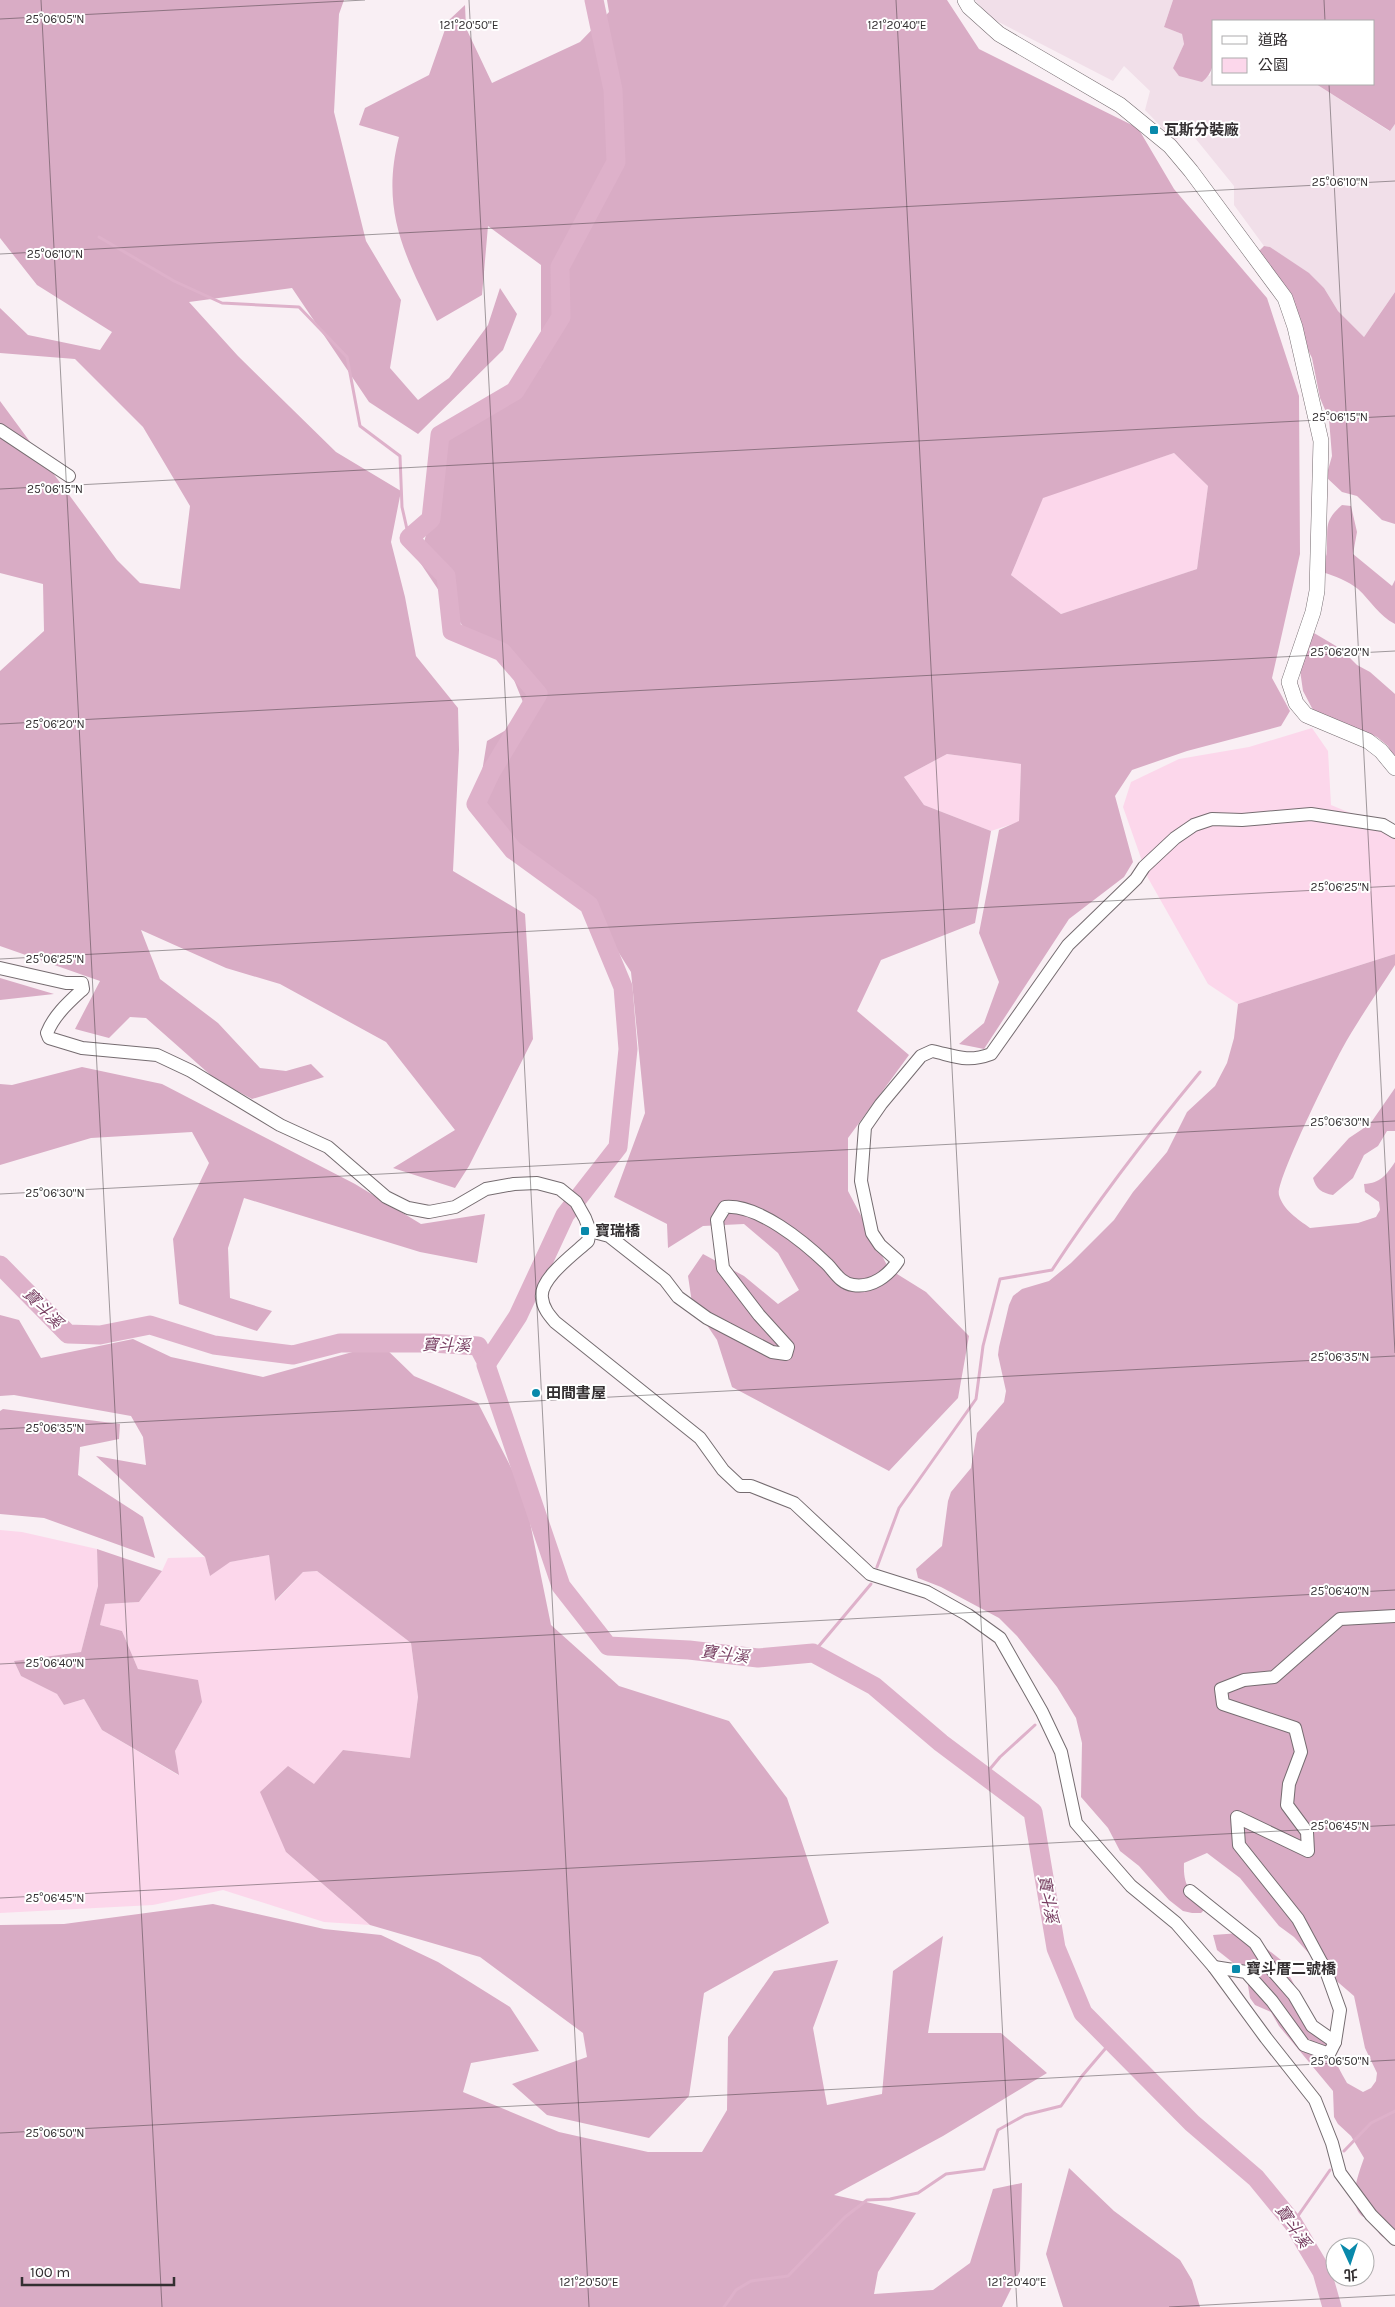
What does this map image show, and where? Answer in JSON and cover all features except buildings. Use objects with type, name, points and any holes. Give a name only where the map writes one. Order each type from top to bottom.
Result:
[{"type":"street","points":[[965,0],[969,7],[999,34],[1120,105],[1170,146],[1192,171],[1285,298],[1295,327],[1318,425],[1321,459],[1317,592],[1314,612],[1289,682],[1296,702],[1306,715],[1368,741],[1381,751],[1395,768]]},
{"type":"street","points":[[0,430],[69,476]]},
{"type":"street","points":[[590,1231],[609,1236],[665,1280],[678,1297],[707,1318],[772,1352],[786,1354],[788,1347],[759,1315],[723,1268],[716,1220],[725,1207],[734,1206],[751,1212],[781,1227],[827,1264],[840,1279],[852,1285],[868,1284],[880,1280],[891,1271],[898,1261],[880,1246],[872,1233],[861,1181],[865,1127],[881,1104],[921,1056],[932,1051],[953,1058],[976,1060],[991,1054],[1068,945],[1136,879],[1144,867],[1175,838],[1194,825],[1212,819],[1242,820],[1311,814],[1383,825],[1395,832]]},
{"type":"street","points":[[0,968],[66,983],[82,984],[83,989],[51,1023],[47,1033],[49,1038],[82,1048],[157,1055],[191,1071],[280,1125],[328,1147],[386,1197],[408,1208],[429,1212],[456,1207],[486,1190],[514,1184],[537,1183],[560,1189],[576,1202],[590,1231],[588,1242],[545,1281],[541,1296],[544,1307],[555,1322],[623,1379],[700,1438],[723,1470],[740,1486],[751,1486],[794,1504],[870,1574],[928,1592],[968,1615],[1000,1638],[1042,1712],[1061,1752],[1076,1823],[1131,1886],[1176,1923],[1214,1967],[1266,2038],[1315,2100],[1332,2142],[1340,2173],[1370,2215],[1395,2238]]},
{"type":"street","points":[[1214,1967],[1246,1972],[1272,2001],[1304,2045],[1330,2054],[1336,2042],[1340,2010],[1326,1971],[1298,1919],[1239,1845],[1237,1817],[1308,1851],[1307,1832],[1287,1806],[1289,1784],[1301,1752],[1294,1728],[1222,1704],[1221,1689],[1244,1680],[1274,1677],[1340,1619],[1395,1616]]},
{"type":"street","points":[[1190,1891],[1255,1943],[1272,1970],[1294,1995],[1312,2026],[1336,2042]]},
{"type":"shaded area","points":[[0,0],[344,0],[339,14],[334,112],[366,241],[401,300],[390,368],[418,400],[449,378],[488,325],[500,288],[517,314],[503,350],[418,434],[369,402],[292,288],[189,302],[238,356],[336,452],[401,491],[391,542],[405,597],[416,656],[458,708],[459,750],[453,871],[525,914],[533,1039],[469,1166],[455,1188],[393,1168],[455,1130],[386,1042],[280,984],[226,968],[141,930],[160,979],[218,1023],[260,1068],[286,1071],[311,1064],[324,1077],[252,1099],[215,1079],[146,1018],[130,1017],[109,1038],[75,1029],[100,981],[0,946],[0,671],[44,631],[43,584],[0,573],[0,401],[117,560],[140,583],[180,589],[190,506],[143,427],[75,359],[0,353],[0,308],[28,335],[100,350],[112,332],[37,285],[0,238]]},
{"type":"shaded area","points":[[607,0],[947,0],[979,49],[1138,128],[1174,189],[1267,298],[1299,396],[1300,554],[1272,678],[1290,711],[1281,726],[1187,751],[1132,770],[1115,796],[1133,862],[1124,877],[1069,919],[984,1049],[959,1044],[984,1023],[999,982],[979,933],[999,830],[1019,821],[1021,764],[947,754],[904,777],[924,805],[991,831],[975,923],[881,960],[857,1011],[909,1055],[848,1138],[848,1191],[889,1269],[926,1292],[969,1336],[958,1398],[889,1471],[732,1387],[717,1340],[692,1303],[688,1276],[703,1254],[744,1276],[778,1304],[799,1290],[778,1253],[744,1224],[703,1226],[668,1248],[667,1224],[614,1197],[645,1113],[631,972],[591,909],[533,862],[476,809],[487,741],[529,717],[512,675],[462,625],[419,561],[430,520],[433,451],[541,367],[541,265],[488,226],[482,295],[437,321],[406,254],[394,211],[392,188],[399,137],[359,125],[365,108],[429,75],[448,21],[465,5],[466,28],[492,83],[580,42],[609,12]],"holes":[[[1174,453],[1208,486],[1197,569],[1061,614],[1011,575],[1043,498]]]},
{"type":"shaded area","points":[[975,0],[1173,0],[1164,27],[1182,34],[1184,44],[1173,68],[1210,76],[1212,70],[1212,85],[1318,85],[1389,131],[1395,124],[1395,292],[1364,337],[1338,311],[1324,288],[1270,247],[1264,246],[1234,205],[1234,186],[1191,133],[1174,140],[1145,110],[1150,91],[1124,66],[1113,81],[991,18]]},
{"type":"shaded area","points":[[1173,0],[1395,0],[1395,124],[1390,131],[1318,85],[1375,85],[1375,20],[1212,20],[1212,67],[1208,76],[1202,82],[1179,76],[1173,68],[1184,44],[1182,34],[1164,27]]},
{"type":"shaded area","points":[[1264,246],[1270,247],[1309,273],[1324,288],[1338,311],[1364,337],[1395,292],[1395,524],[1382,520],[1357,496],[1342,492],[1326,477],[1332,456],[1329,419],[1320,398],[1312,358],[1259,251]]},
{"type":"shaded area","points":[[1342,505],[1351,506],[1357,532],[1353,554],[1392,586],[1395,580],[1395,624],[1384,617],[1354,586],[1322,572],[1326,554],[1328,524],[1332,515]]},
{"type":"shaded area","points":[[1314,633],[1341,649],[1357,665],[1370,672],[1395,694],[1395,762],[1388,746],[1377,737],[1313,710],[1303,691],[1300,670],[1309,637]]},
{"type":"shaded area","points":[[1395,954],[1395,965],[1336,1060],[1286,1169],[1279,1195],[1287,1210],[1310,1228],[1358,1223],[1376,1217],[1380,1210],[1379,1202],[1365,1192],[1364,1184],[1375,1182],[1382,1178],[1395,1162],[1395,2241],[1381,2235],[1374,2224],[1361,2215],[1357,2208],[1355,2201],[1356,2186],[1364,2158],[1351,2136],[1338,2124],[1334,2117],[1333,2091],[1279,2026],[1271,2012],[1255,2005],[1250,1998],[1246,1973],[1217,1950],[1213,1935],[1240,1933],[1257,1941],[1281,1960],[1347,2083],[1363,2092],[1371,2088],[1376,2081],[1377,2073],[1365,2048],[1354,1996],[1325,1971],[1294,1937],[1279,1926],[1240,1878],[1207,1853],[1184,1863],[1184,1871],[1186,1884],[1207,1907],[1201,1913],[1192,1913],[1183,1911],[1169,1900],[1139,1866],[1120,1851],[1108,1828],[1081,1797],[1082,1743],[1076,1718],[1057,1687],[1017,1636],[999,1618],[941,1587],[918,1578],[916,1569],[942,1546],[951,1492],[971,1468],[977,1433],[1004,1402],[1006,1391],[998,1355],[1009,1305],[1013,1296],[1022,1289],[1049,1281],[1071,1263],[1114,1220],[1133,1192],[1167,1152],[1187,1112],[1215,1086],[1227,1063],[1234,1038],[1238,1004]]},
{"type":"shaded area","points":[[0,978],[54,994],[0,1000]]},
{"type":"shaded area","points":[[82,1067],[162,1084],[355,1184],[421,1224],[485,1214],[477,1263],[420,1252],[244,1198],[228,1248],[230,1298],[272,1311],[257,1331],[179,1304],[173,1239],[209,1163],[192,1132],[91,1138],[0,1165],[0,1084],[12,1085]]},
{"type":"shaded area","points":[[1395,1088],[1395,1131],[1387,1131],[1378,1146],[1364,1155],[1353,1178],[1333,1195],[1320,1190],[1313,1178],[1349,1138],[1370,1124]]},
{"type":"shaded area","points":[[0,1315],[19,1320],[41,1358],[133,1339],[171,1357],[263,1377],[381,1344],[414,1376],[478,1403],[524,1493],[551,1625],[619,1686],[729,1721],[787,1798],[829,1923],[704,1993],[689,2096],[649,2138],[547,2115],[512,2084],[587,2057],[583,2033],[480,1957],[370,1925],[286,1852],[260,1792],[288,1766],[314,1784],[343,1750],[410,1758],[418,1697],[411,1643],[317,1571],[303,1572],[275,1601],[269,1555],[230,1562],[210,1576],[205,1557],[96,1456],[146,1465],[143,1437],[131,1416],[14,1395],[0,1396]]},
{"type":"shaded area","points":[[3,1409],[120,1424],[119,1439],[80,1447],[78,1475],[143,1517],[155,1558],[44,1518],[0,1514],[0,1411]]},
{"type":"shaded area","points":[[97,1549],[162,1571],[139,1602],[105,1604],[100,1625],[122,1631],[138,1669],[198,1680],[202,1702],[175,1751],[179,1775],[102,1730],[84,1699],[64,1705],[57,1694],[21,1676],[14,1661],[81,1652],[98,1586]]},
{"type":"shaded area","points":[[213,1904],[324,1929],[381,1935],[438,1962],[510,2007],[539,2051],[471,2063],[463,2092],[559,2132],[648,2152],[702,2152],[727,2110],[728,2037],[774,1971],[838,1960],[813,2028],[827,2105],[882,2094],[893,1971],[943,1936],[928,2033],[1001,2033],[1047,2073],[943,2136],[834,2195],[916,2213],[878,2272],[874,2294],[933,2290],[970,2263],[993,2189],[1022,2183],[1020,2271],[1002,2307],[0,2307],[0,1925],[64,1924]]},
{"type":"shaded area","points":[[1069,2168],[1114,2211],[1180,2260],[1192,2280],[1200,2307],[1063,2307],[1046,2254]]},
{"type":"green space","points":[[1174,453],[1208,486],[1197,569],[1061,614],[1011,575],[1043,497]]},
{"type":"green space","points":[[1312,728],[1328,751],[1331,805],[1394,831],[1395,954],[1238,1004],[1208,984],[1148,878],[1123,807],[1131,782],[1179,759],[1249,747]]},
{"type":"green space","points":[[947,754],[1021,764],[1019,822],[991,831],[924,805],[904,777]]},
{"type":"green space","points":[[0,1530],[22,1532],[97,1549],[98,1586],[81,1652],[14,1661],[21,1676],[57,1694],[64,1705],[84,1699],[102,1730],[178,1775],[175,1751],[202,1702],[138,1669],[122,1631],[100,1625],[104,1604],[139,1602],[162,1571],[168,1558],[205,1557],[210,1576],[229,1562],[269,1555],[276,1601],[303,1572],[317,1571],[411,1643],[418,1697],[410,1758],[343,1750],[286,1852],[370,1925],[324,1922],[223,1890],[153,1905],[0,1913]]},
{"type":"waterway","points":[[487,1363],[518,1316],[565,1215],[618,1147],[628,1049],[623,987],[589,905],[513,850],[476,804],[491,772],[538,694],[502,652],[452,631],[446,576],[409,538],[431,519],[440,435],[515,391],[561,317],[560,267],[616,162],[613,90],[594,0]]},
{"type":"waterway","points":[[99,237],[174,281],[222,303],[299,307],[347,357],[360,426],[400,456],[402,507],[409,538]]},
{"type":"waterway","points":[[877,1567],[899,1508],[976,1399],[983,1346],[1000,1279],[1052,1270],[1123,1169],[1200,1072]]},
{"type":"waterway","name":"寶斗溪","points":[[0,1265],[68,1334],[100,1335],[150,1325],[214,1345],[293,1355],[340,1343],[432,1343],[478,1346],[487,1363],[486,1365],[561,1586],[608,1646],[689,1650],[758,1658],[813,1653],[874,1686],[941,1743],[1033,1812],[1056,1948],[1083,2013],[1192,2123],[1256,2178],[1293,2223],[1322,2272],[1332,2307]]},
{"type":"waterway","points":[[813,1653],[871,1584]]},
{"type":"waterway","points":[[984,1776],[1000,1757],[1035,1725]]},
{"type":"waterway","points":[[724,2307],[736,2290],[751,2281],[788,2276],[845,2217],[867,2200],[890,2199],[918,2193],[946,2174],[984,2169],[998,2130],[1025,2115],[1061,2106],[1082,2076],[1111,2042]]},
{"type":"waterway","points":[[1344,2151],[1371,2123],[1395,2111]]},
{"type":"waterway","points":[[1293,2223],[1330,2170]]},
{"type":"place","name":"瓦斯分裝廠","points":[[1154,130]]},
{"type":"place","name":"寶瑞橋","points":[[585,1231]]},
{"type":"place","name":"田間書屋","points":[[536,1393]]},
{"type":"place","name":"寶斗厝二號橋","points":[[1236,1969]]}]
